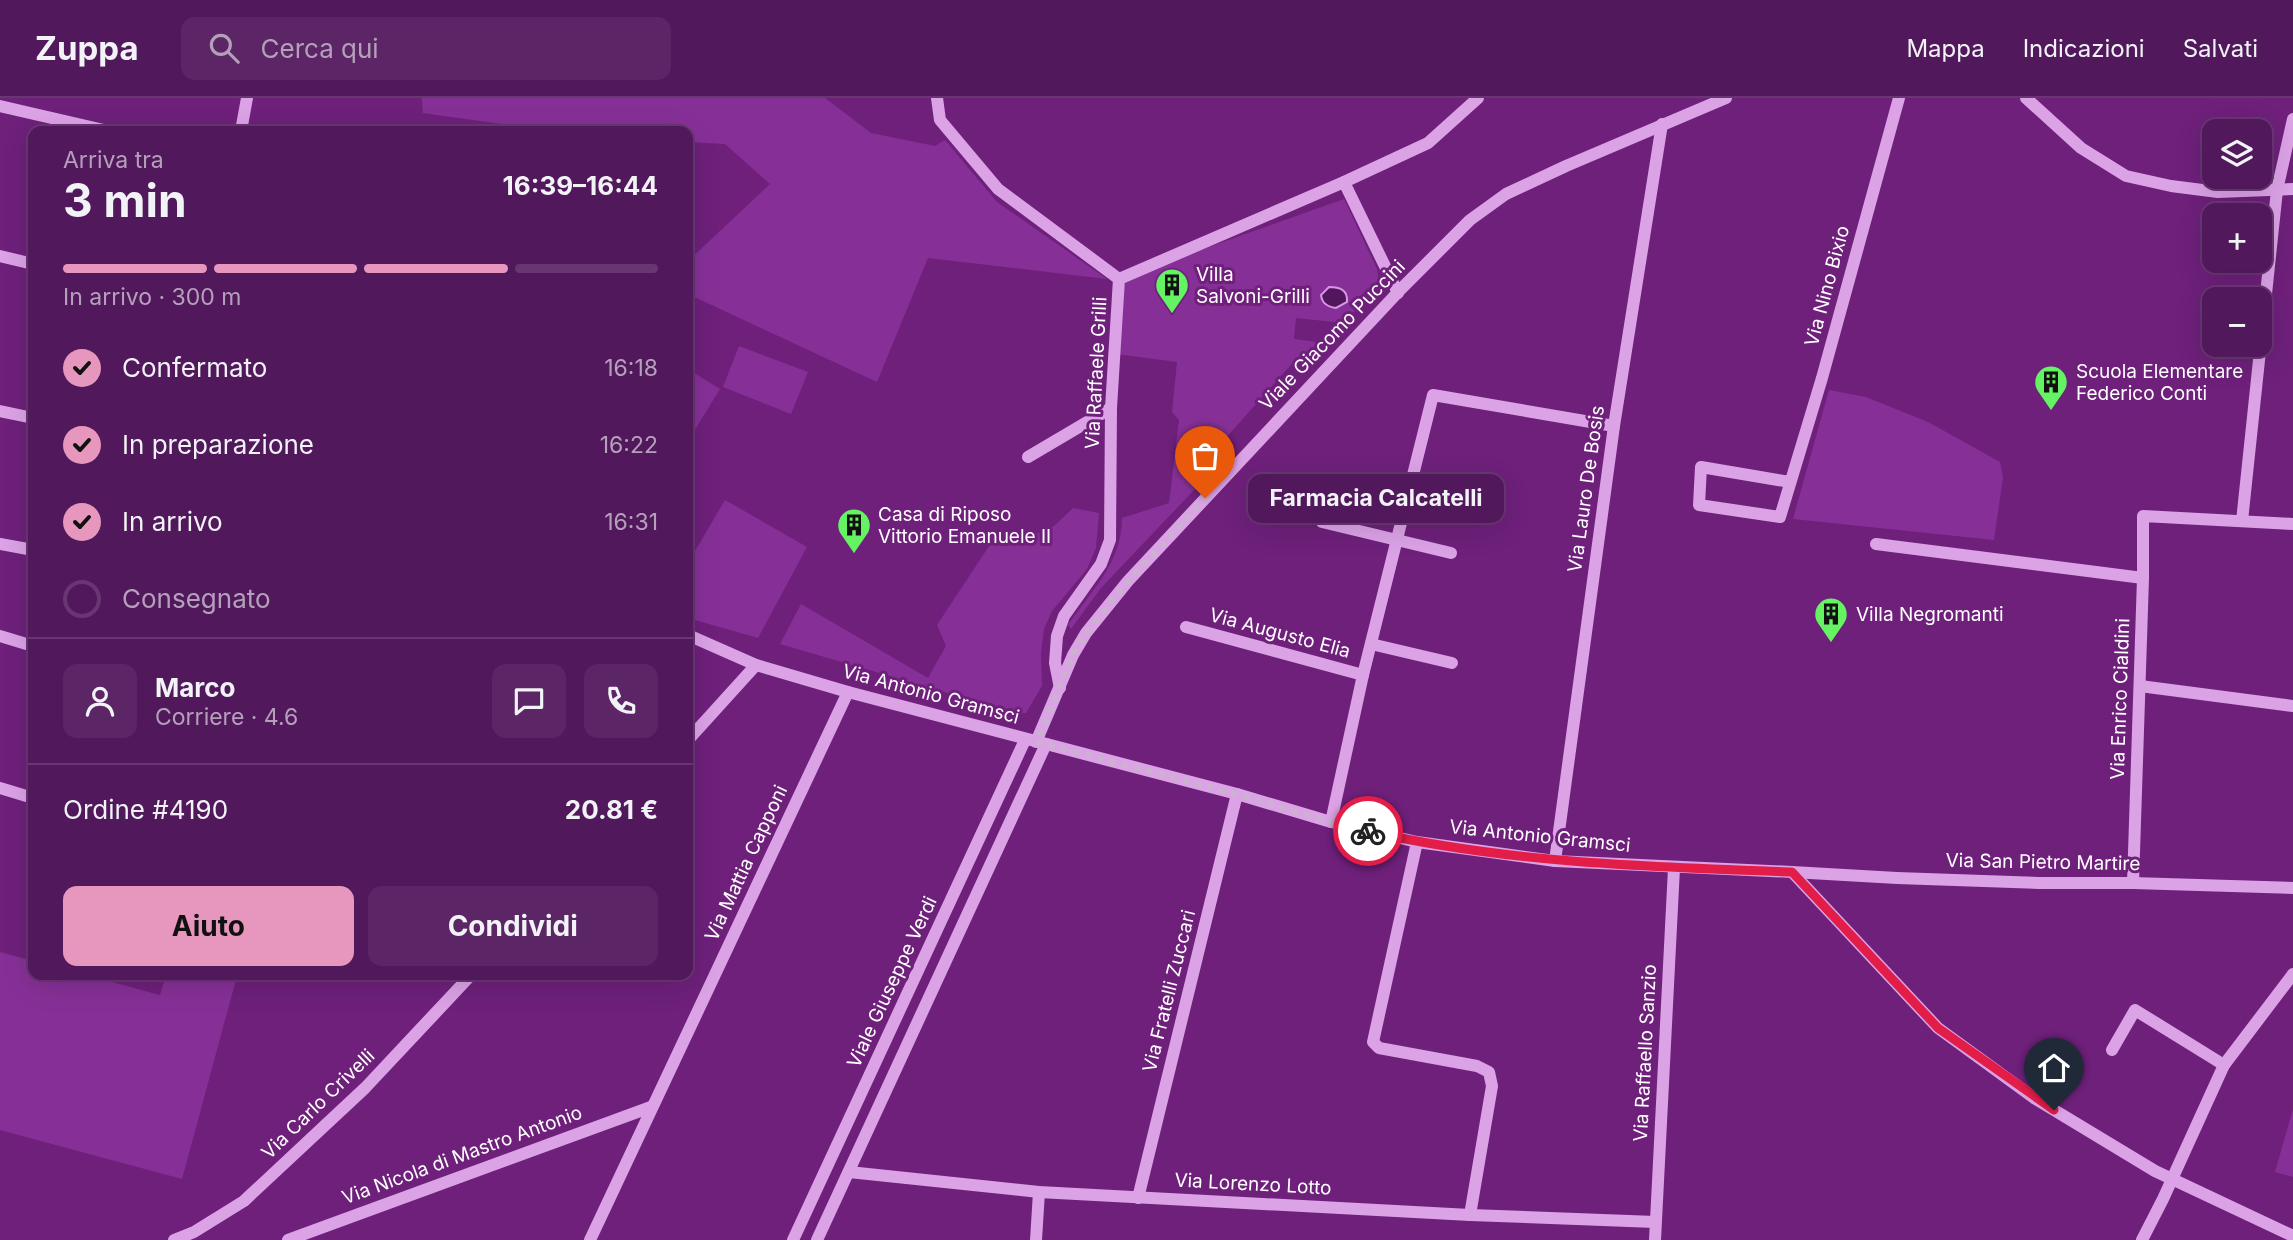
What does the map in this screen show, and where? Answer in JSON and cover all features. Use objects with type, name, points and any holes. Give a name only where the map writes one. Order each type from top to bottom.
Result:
[{"type":"street","points":[[242,126],[247,98]]},
{"type":"street","points":[[937,98],[940,120],[998,190],[1119,279]]},
{"type":"street","name":"Via Raffaele Grilli","points":[[1060,689],[1055,663],[1057,636],[1064,616],[1101,564],[1110,540],[1111,408],[1119,279],[1343,182],[1428,142],[1478,98]]},
{"type":"street","name":"Viale Giacomo Puccini","points":[[1036,742],[1073,655],[1086,633],[1128,581],[1470,220],[1506,194],[1726,98]]},
{"type":"street","name":"Via Nino Bixio","points":[[1790,482],[1701,467],[1699,505],[1780,517],[1822,377],[1899,98]]},
{"type":"street","points":[[2026,98],[2081,148],[2126,176],[2171,186],[2218,192],[2293,189]]},
{"type":"street","points":[[0,106],[86,126]]},
{"type":"street","points":[[2293,119],[2277,190],[2242,521],[2293,524]]},
{"type":"street","name":"Via Lauro De Bosis","points":[[1555,860],[1614,426],[1662,124]]},
{"type":"street","points":[[1343,182],[1398,293]]},
{"type":"street","points":[[0,256],[28,263]]},
{"type":"street","name":"Via Augusto Elia","points":[[1331,822],[1363,675],[1433,395],[1614,426]]},
{"type":"street","points":[[1028,457],[1111,408]]},
{"type":"street","points":[[0,414],[28,417]]},
{"type":"street","name":"Via Enrico Cialdini","points":[[2133,883],[2143,516],[2242,521]]},
{"type":"street","points":[[1322,522],[1451,553]]},
{"type":"street","points":[[0,544],[28,549]]},
{"type":"street","points":[[1876,544],[2143,578]]},
{"type":"street","name":"Via Augusto Elia","points":[[1186,628],[1363,675]]},
{"type":"street","points":[[0,636],[28,644]]},
{"type":"street","name":"Via Antonio Gramsci","points":[[693,637],[756,665],[848,692],[1237,794],[1331,822],[1417,842],[1555,860],[1792,872]]},
{"type":"street","points":[[1371,644],[1452,663]]},
{"type":"street","points":[[693,734],[756,665]]},
{"type":"street","points":[[2140,686],[2293,706]]},
{"type":"street","name":"Via Mattia Capponi","points":[[590,1240],[848,692]]},
{"type":"street","name":"Viale Giuseppe Verdi","points":[[817,1240],[1036,742]]},
{"type":"street","name":"Viale Giuseppe Verdi","points":[[793,1240],[1036,742]]},
{"type":"street","points":[[0,788],[28,796]]},
{"type":"street","name":"Via Fratelli Zuccari","points":[[1138,1198],[1237,794]]},
{"type":"street","points":[[1417,842],[1373,1042],[1379,1048],[1477,1066],[1489,1072],[1492,1086],[1469,1215]]},
{"type":"street","name":"Via Raffaello Sanzio","points":[[1655,1240],[1674,868]]},
{"type":"street","points":[[1792,872],[1938,1028],[2034,1098],[2172,1179],[2293,1236]]},
{"type":"street","name":"Via San Pietro Martire","points":[[1792,872],[2026,883],[2293,888]]},
{"type":"street","points":[[2142,1240],[2224,1066],[2293,974]]},
{"type":"street","name":"Via Carlo Crivelli","points":[[174,1240],[196,1236],[244,1201],[365,1088],[466,980]]},
{"type":"street","points":[[2112,1051],[2135,1010],[2224,1066]]},
{"type":"street","name":"Via Nicola di Mastro Antonio","points":[[288,1240],[651,1107]]},
{"type":"street","name":"Via Lorenzo Lotto","points":[[849,1172],[1039,1192],[1655,1222]]},
{"type":"street","points":[[1036,1240],[1039,1192]]},
{"type":"shaded area","points":[[422,98],[825,98],[871,133],[935,146],[945,140],[997,202],[1107,279],[928,258],[877,382],[693,296],[693,256],[770,184],[725,144],[693,142],[693,126],[515,126],[423,113]]},
{"type":"shaded area","points":[[1344,199],[1377,269],[1379,284],[1344,323],[1296,318],[1294,339],[1325,343],[1308,363],[1296,359],[1209,457],[1214,469],[1101,588],[1071,629],[1068,625],[1111,562],[1121,534],[1122,518],[1169,503],[1179,420],[1172,412],[1177,362],[1116,354],[1119,279]]},
{"type":"shaded area","points":[[1329,287],[1342,290],[1347,302],[1336,308],[1326,304],[1321,295]]},
{"type":"shaded area","points":[[739,346],[808,372],[791,414],[723,387]]},
{"type":"shaded area","points":[[693,372],[720,389],[693,433]]},
{"type":"shaded area","points":[[1829,390],[1866,397],[1928,422],[2000,462],[2003,477],[1994,540],[1793,519]]},
{"type":"shaded area","points":[[725,500],[807,547],[758,638],[693,619],[693,554]]},
{"type":"shaded area","points":[[1073,508],[1099,513],[1096,548],[1087,569],[1052,611],[1044,629],[1041,654],[1042,686],[1026,713],[1010,714],[780,644],[801,604],[928,678],[946,646],[937,625],[997,534],[1027,538],[1054,526]]},
{"type":"shaded area","points":[[0,952],[28,960],[28,980],[104,980],[160,995],[164,980],[236,980],[182,1179],[0,1130]]},
{"type":"shaded area","points":[[2293,1109],[2293,1177],[2275,1172]]},
{"type":"way so far","points":[[1205,498],[1128,581],[1086,633],[1073,655],[1037,742],[1368,831]]},
{"type":"place","name":"Villa Salvoni-Grilli","points":[[1172,315]]},
{"type":"place","name":"Scuola Elementare Federico Conti","points":[[2051,412]]},
{"type":"place","name":"Farmacia Calcatelli","points":[[1205,498]]},
{"type":"place","name":"Casa di Riposo Vittorio Emanuele II","points":[[854,555]]},
{"type":"place","name":"Villa Negromanti","points":[[1831,644]]},
{"type":"route","points":[[1368,831],[1417,842],[1555,860],[1792,872],[1938,1028],[2054,1110]]}]
